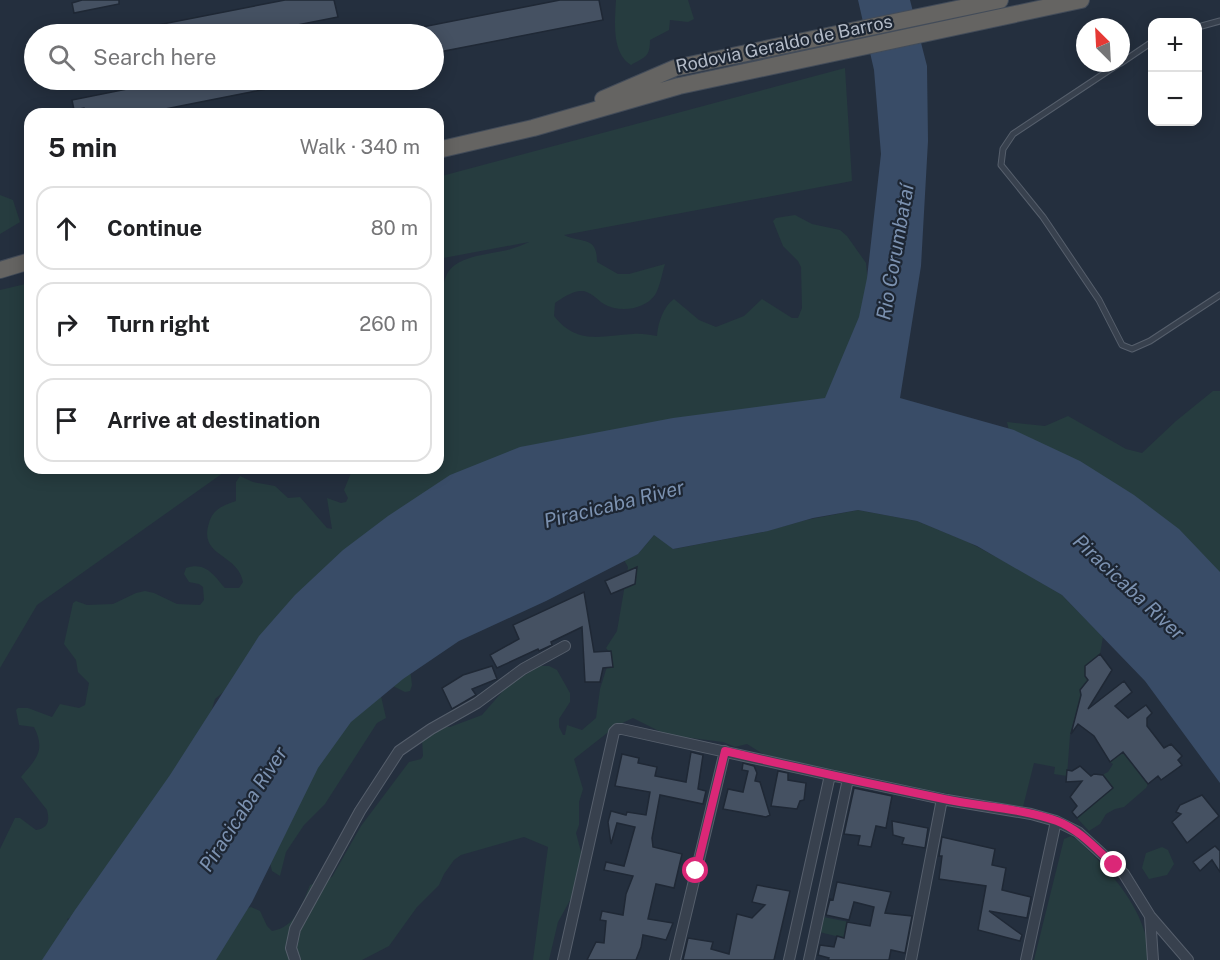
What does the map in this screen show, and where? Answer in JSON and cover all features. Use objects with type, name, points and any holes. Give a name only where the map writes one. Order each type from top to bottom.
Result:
[{"type":"highway","name":"Rodovia Geraldo de Barros","points":[[948,19],[1000,0]]},
{"type":"highway","name":"Rodovia Geraldo de Barros","points":[[444,149],[533,128],[849,41],[948,19],[1081,0]]},
{"type":"highway","points":[[0,270],[24,263]]},
{"type":"street","points":[[295,960],[291,948],[295,929],[360,811],[399,751],[431,729],[477,703],[523,669],[565,646]]},
{"type":"street","points":[[563,960],[614,732],[617,729],[942,799],[1031,814],[1056,821],[1078,832],[1124,874],[1150,916],[1188,960]]},
{"type":"street","points":[[675,960],[725,751]]},
{"type":"street","points":[[789,960],[830,775]]},
{"type":"street","points":[[808,960],[848,779]]},
{"type":"street","points":[[911,960],[942,799]]},
{"type":"street","points":[[1026,960],[1056,821]]},
{"type":"street","points":[[1150,916],[1153,960]]},
{"type":"lane","points":[[1202,26],[1220,21]]},
{"type":"lane","points":[[1130,57],[1148,45]]},
{"type":"lane","points":[[1107,72],[1013,134],[1003,149],[1001,165],[1043,217],[1093,291],[1122,345],[1132,349],[1150,341],[1220,295]]},
{"type":"green space","points":[[616,0],[688,0],[694,19],[688,22],[670,20],[669,30],[650,40],[646,56],[631,65],[620,53],[617,44]]},
{"type":"green space","points":[[845,68],[852,181],[564,235],[591,244],[596,253],[597,262],[618,274],[629,274],[665,264],[657,292],[650,300],[638,307],[624,309],[610,307],[593,295],[580,291],[555,303],[554,316],[571,331],[590,337],[636,334],[657,336],[662,316],[674,299],[699,320],[716,327],[744,316],[762,299],[792,318],[798,318],[802,308],[801,267],[783,246],[773,221],[776,218],[795,215],[812,224],[840,230],[866,263],[870,305],[828,401],[252,668],[215,699],[200,749],[86,912],[67,919],[76,933],[65,960],[0,960],[0,849],[15,818],[20,818],[36,830],[46,826],[48,817],[47,810],[21,777],[35,760],[39,742],[34,727],[19,725],[16,710],[28,708],[52,717],[60,704],[79,708],[85,705],[89,683],[78,672],[76,660],[64,644],[73,603],[76,601],[87,605],[113,604],[145,591],[177,604],[200,605],[204,600],[203,587],[189,582],[184,574],[186,568],[193,566],[208,570],[225,588],[239,588],[243,582],[240,573],[234,565],[214,549],[207,534],[209,523],[216,511],[236,501],[236,482],[240,476],[253,482],[275,486],[288,498],[300,497],[327,528],[332,529],[327,498],[341,503],[346,502],[348,498],[344,490],[351,474],[444,474],[445,279],[452,267],[459,262],[529,242],[444,258],[444,175]]},
{"type":"green space","points":[[0,195],[13,200],[20,222],[0,234]]},
{"type":"green space","points":[[24,284],[24,474],[222,474],[37,605],[0,668],[0,290]]},
{"type":"green space","points":[[1213,391],[1220,391],[1220,611],[1010,435],[1007,422],[1045,426],[1068,416],[1126,449],[1142,453]]},
{"type":"green space","points":[[858,510],[917,521],[968,542],[1062,595],[1103,637],[1100,654],[1085,666],[1085,676],[1088,680],[1080,690],[1081,695],[1070,735],[1067,776],[1054,774],[1055,767],[1034,763],[1023,807],[933,791],[784,759],[763,754],[747,744],[735,747],[723,742],[667,735],[633,718],[616,726],[574,759],[583,789],[579,802],[579,825],[576,833],[581,852],[581,871],[575,882],[574,893],[558,922],[549,960],[533,960],[548,847],[524,837],[461,855],[454,860],[439,885],[417,907],[389,946],[362,960],[187,960],[229,929],[246,909],[251,907],[260,911],[272,931],[287,925],[297,914],[310,885],[332,877],[361,826],[409,762],[421,759],[423,756],[422,739],[441,726],[450,727],[482,715],[508,685],[540,666],[549,666],[557,670],[570,693],[570,702],[559,719],[559,727],[563,735],[565,735],[567,725],[582,730],[596,718],[600,689],[611,654],[606,648],[617,631],[628,567],[624,560],[638,554],[654,535],[674,549],[763,532],[806,520]]},
{"type":"green space","points":[[416,647],[425,649],[410,668],[412,685],[410,691],[405,692],[389,684],[384,686],[380,692],[386,718],[377,723],[325,804],[304,825],[286,852],[280,876],[272,871],[266,847],[277,825],[292,775],[313,756],[327,725],[335,714],[398,655]]},
{"type":"green space","points":[[1123,751],[1148,784],[1124,807],[1106,814],[1100,824],[1089,831],[1077,818],[1113,788],[1102,775],[1108,772],[1113,764],[1110,762]]},
{"type":"green space","points":[[1071,836],[1078,840],[1103,866],[1135,908],[1147,941],[1150,960],[1034,960],[1064,839]]},
{"type":"green space","points":[[1162,847],[1168,850],[1174,864],[1167,875],[1149,879],[1142,868],[1146,853]]},
{"type":"green space","points":[[818,916],[849,922],[847,935],[844,938],[815,931]]},
{"type":"water","points":[[858,0],[910,0],[927,66],[928,141],[921,266],[900,398],[1014,430],[1080,461],[1134,495],[1179,529],[1220,572],[1220,783],[1145,681],[1062,595],[977,546],[917,521],[858,510],[813,518],[768,531],[673,549],[654,535],[638,554],[546,601],[459,641],[403,679],[351,722],[318,768],[252,902],[216,960],[42,960],[170,775],[259,636],[295,595],[343,550],[388,516],[450,475],[520,447],[673,418],[825,398],[859,317],[867,278],[881,154],[874,70]]},
{"type":"building","points":[[82,0],[119,0],[119,4],[74,13],[72,3]]},
{"type":"building","points":[[285,0],[334,0],[338,17],[303,24],[163,24]]},
{"type":"building","points":[[560,0],[599,0],[603,20],[444,51],[444,24],[438,24]]},
{"type":"building","points":[[122,90],[262,90],[170,108],[74,108],[72,100]]},
{"type":"building","points":[[637,567],[635,584],[611,594],[605,581]]},
{"type":"building","points":[[584,592],[594,652],[611,651],[613,667],[603,668],[600,682],[585,682],[582,627],[551,642],[552,645],[497,668],[490,655],[519,639],[513,625]]},
{"type":"building","points":[[1100,654],[1112,670],[1088,709],[1124,681],[1132,692],[1115,706],[1128,718],[1146,705],[1152,713],[1147,718],[1147,726],[1164,748],[1171,744],[1182,756],[1178,760],[1182,765],[1161,780],[1158,776],[1148,784],[1123,752],[1110,762],[1094,736],[1078,724],[1071,734],[1081,695],[1080,690],[1088,680],[1085,676],[1085,666]]},
{"type":"building","points":[[492,666],[497,679],[472,689],[476,695],[452,709],[442,688],[463,675]]},
{"type":"building","points":[[691,752],[703,755],[698,789],[706,791],[703,804],[660,795],[652,838],[653,847],[682,854],[674,888],[656,884],[648,919],[673,923],[666,940],[643,935],[636,960],[587,960],[596,942],[604,943],[606,921],[600,920],[602,911],[623,915],[626,894],[633,876],[604,870],[606,862],[624,866],[635,827],[617,823],[611,844],[608,822],[611,811],[626,815],[627,812],[646,815],[650,792],[615,786],[622,754],[639,758],[638,763],[657,767],[655,776],[686,782]]},
{"type":"building","points":[[743,763],[754,766],[757,773],[755,781],[760,782],[770,815],[766,817],[723,809],[728,789],[743,792],[748,771],[742,770]]},
{"type":"building","points":[[1080,766],[1091,776],[1103,775],[1113,788],[1077,818],[1072,812],[1077,806],[1070,797],[1082,781],[1066,782],[1067,770],[1072,771]]},
{"type":"building","points":[[778,771],[788,773],[788,780],[806,783],[804,800],[800,801],[797,809],[771,806]]},
{"type":"building","points":[[854,788],[892,796],[886,828],[876,826],[871,847],[858,845],[860,836],[844,834]]},
{"type":"building","points":[[1202,795],[1219,816],[1187,843],[1172,822],[1181,814],[1176,812],[1180,805]]},
{"type":"building","points":[[892,821],[928,828],[925,848],[902,844],[904,838],[893,835]]},
{"type":"building","points":[[942,837],[995,849],[992,865],[1006,868],[1002,890],[1031,897],[1027,918],[989,911],[1022,935],[1020,941],[978,930],[986,886],[939,879]]},
{"type":"building","points":[[1215,846],[1220,851],[1220,872],[1212,860],[1200,871],[1193,862]]},
{"type":"building","points":[[837,882],[891,892],[885,913],[912,916],[905,953],[891,950],[889,960],[828,960],[829,958],[818,955],[820,945],[834,947],[837,936],[844,938],[847,922],[870,926],[874,907],[854,902],[849,920],[826,915],[830,899],[833,900]]},
{"type":"building","points":[[757,885],[790,891],[774,960],[683,960],[688,938],[713,942],[711,949],[729,954],[737,914],[752,918],[765,905],[752,902]]},
{"type":"route","points":[[696,871],[725,751],[946,800],[1031,814],[1056,821],[1078,832],[1114,865]]},
{"type":"water label","name":"Rio Corumbataí","points":[[895,252]]},
{"type":"water label","name":"Piracicaba River","points":[[614,504]]},
{"type":"water label","name":"Piracicaba River","points":[[1129,587]]},
{"type":"water label","name":"Piracicaba River","points":[[243,809]]}]
